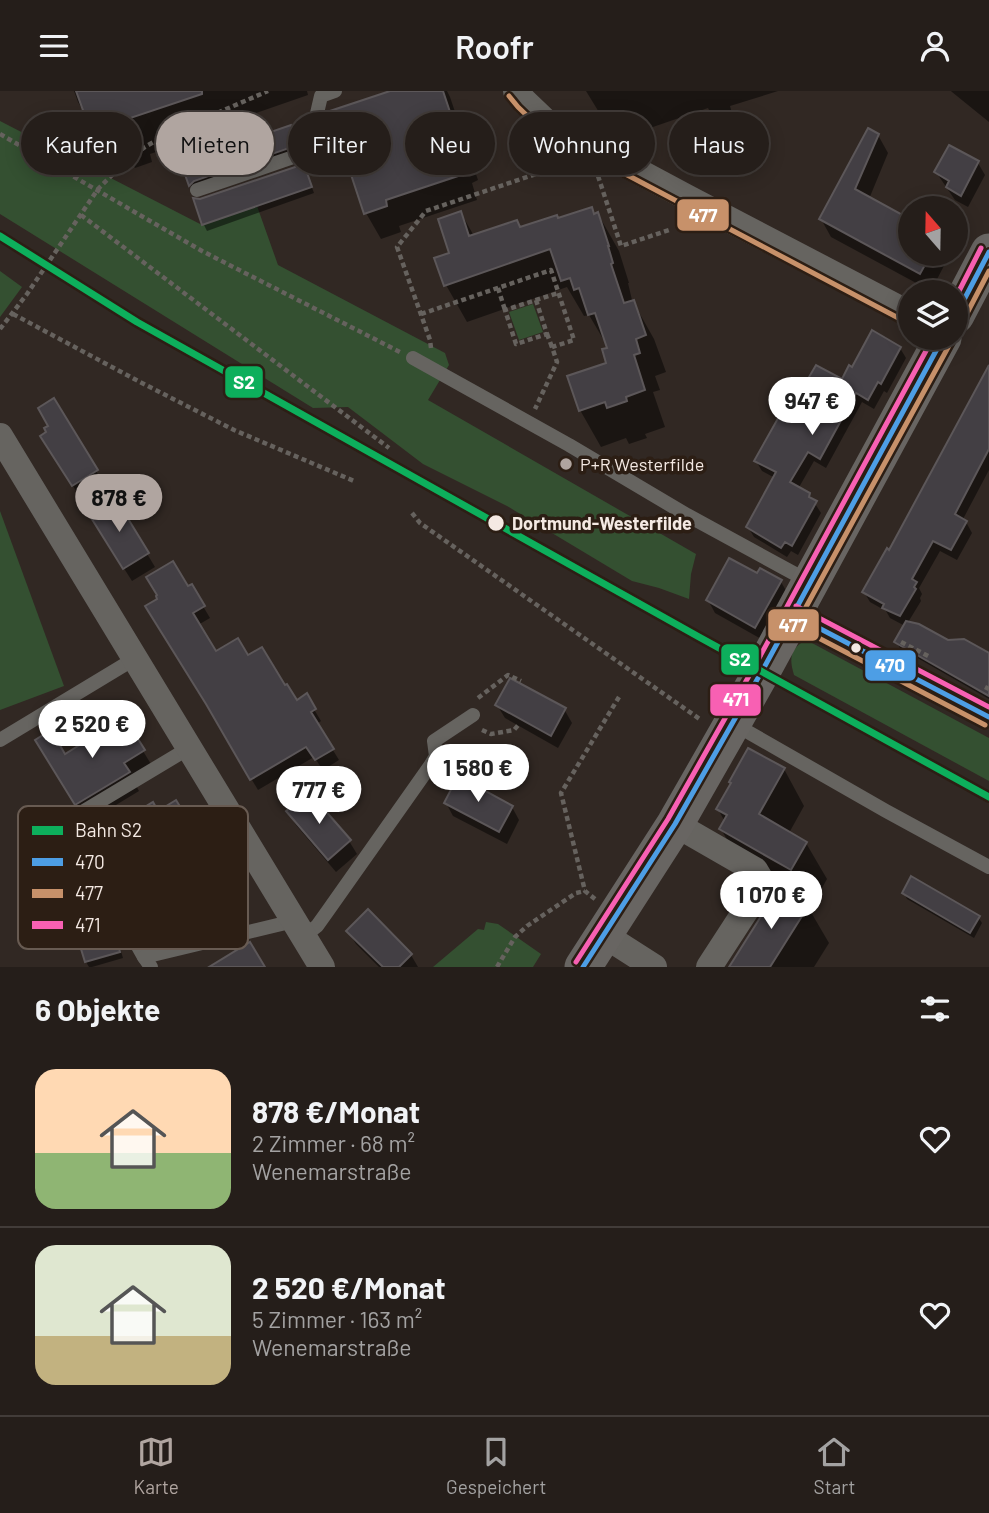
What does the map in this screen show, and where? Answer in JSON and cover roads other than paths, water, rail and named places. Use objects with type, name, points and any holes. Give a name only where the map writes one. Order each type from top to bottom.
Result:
[{"type":"street","points":[[516,91],[546,122],[898,308]]},
{"type":"street","points":[[968,292],[989,252]]},
{"type":"street","points":[[583,967],[675,824],[733,723],[936,350]]},
{"type":"street","points":[[0,436],[224,806]]},
{"type":"street","points":[[675,824],[755,870],[761,880],[759,890],[709,967]]},
{"type":"street","points":[[248,845],[323,967]]},
{"type":"street","points":[[612,924],[654,967]]},
{"type":"lane","points":[[197,190],[308,152],[321,96],[335,91]]},
{"type":"lane","points":[[413,358],[810,582]]},
{"type":"lane","points":[[792,614],[989,717]]},
{"type":"lane","points":[[0,740],[134,659]]},
{"type":"lane","points":[[248,940],[317,926],[436,757],[434,741],[468,719]]},
{"type":"lane","points":[[733,723],[989,867]]},
{"type":"lane","points":[[92,806],[189,748]]},
{"type":"lane","points":[[148,962],[207,949]]},
{"type":"rail line","name":"S2","points":[[0,236],[137,322],[989,797]]},
{"type":"place","name":"P+R Westerfilde","points":[[566,464]]},
{"type":"place","name":"Dortmund-Westerfilde","points":[[496,523]]}]
